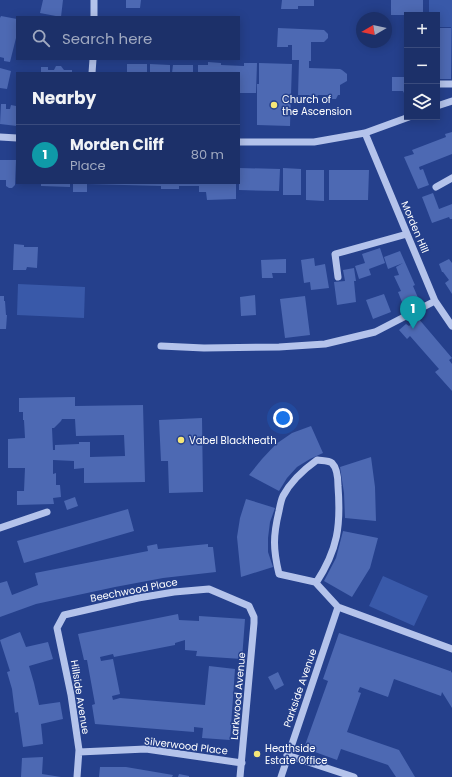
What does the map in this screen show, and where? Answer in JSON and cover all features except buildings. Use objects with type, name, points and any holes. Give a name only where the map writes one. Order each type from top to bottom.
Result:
[{"type":"street","points":[[94,0],[94,16]]},
{"type":"street","points":[[92,72],[93,60]]},
{"type":"street","points":[[440,84],[452,84]]},
{"type":"street","points":[[440,105],[452,101]]},
{"type":"street","points":[[240,142],[314,142],[365,133],[404,119]]},
{"type":"street","name":"Morden Hill","points":[[365,133],[435,301],[452,326]]},
{"type":"street","points":[[0,137],[16,138]]},
{"type":"street","points":[[436,187],[452,178]]},
{"type":"street","points":[[338,277],[335,254],[407,234]]},
{"type":"street","points":[[161,346],[204,348],[279,347],[325,344],[375,332],[435,301]]},
{"type":"street","points":[[316,583],[332,551],[337,536],[339,518],[338,481],[335,466],[330,462],[317,460],[305,469],[293,482],[283,497],[274,536],[274,556],[279,574],[316,583],[338,606],[452,649]]},
{"type":"street","points":[[0,528],[47,512]]},
{"type":"street","name":"Beechwood Place","points":[[60,622],[64,615],[138,598],[174,592],[209,589],[249,606],[254,617]]},
{"type":"street","name":"Parkside Avenue","points":[[280,777],[338,606]]},
{"type":"street","name":"Larkwood Avenue","points":[[240,777],[254,631],[254,617]]},
{"type":"street","name":"Hillside Avenue","points":[[60,622],[57,628],[71,695],[79,752],[77,777]]},
{"type":"street","name":"Silverwood Place","points":[[79,752],[146,749],[242,763]]},
{"type":"street","points":[[287,755],[354,777]]},
{"type":"shaded area","points":[[429,0],[452,0],[452,80],[451,27],[440,27],[440,12],[429,12]]},
{"type":"shaded area","points":[[18,284],[85,287],[84,318],[17,315]]},
{"type":"shaded area","points":[[383,576],[428,596],[414,626],[369,606]]},
{"type":"place","name":"Church of the Ascension","points":[[274,105]]},
{"type":"place","name":"Morden Cliff","points":[[413,329]]},
{"type":"place","name":"Vabel Blackheath","points":[[181,440]]},
{"type":"place","name":"Heathside Estate Office","points":[[257,754]]}]
